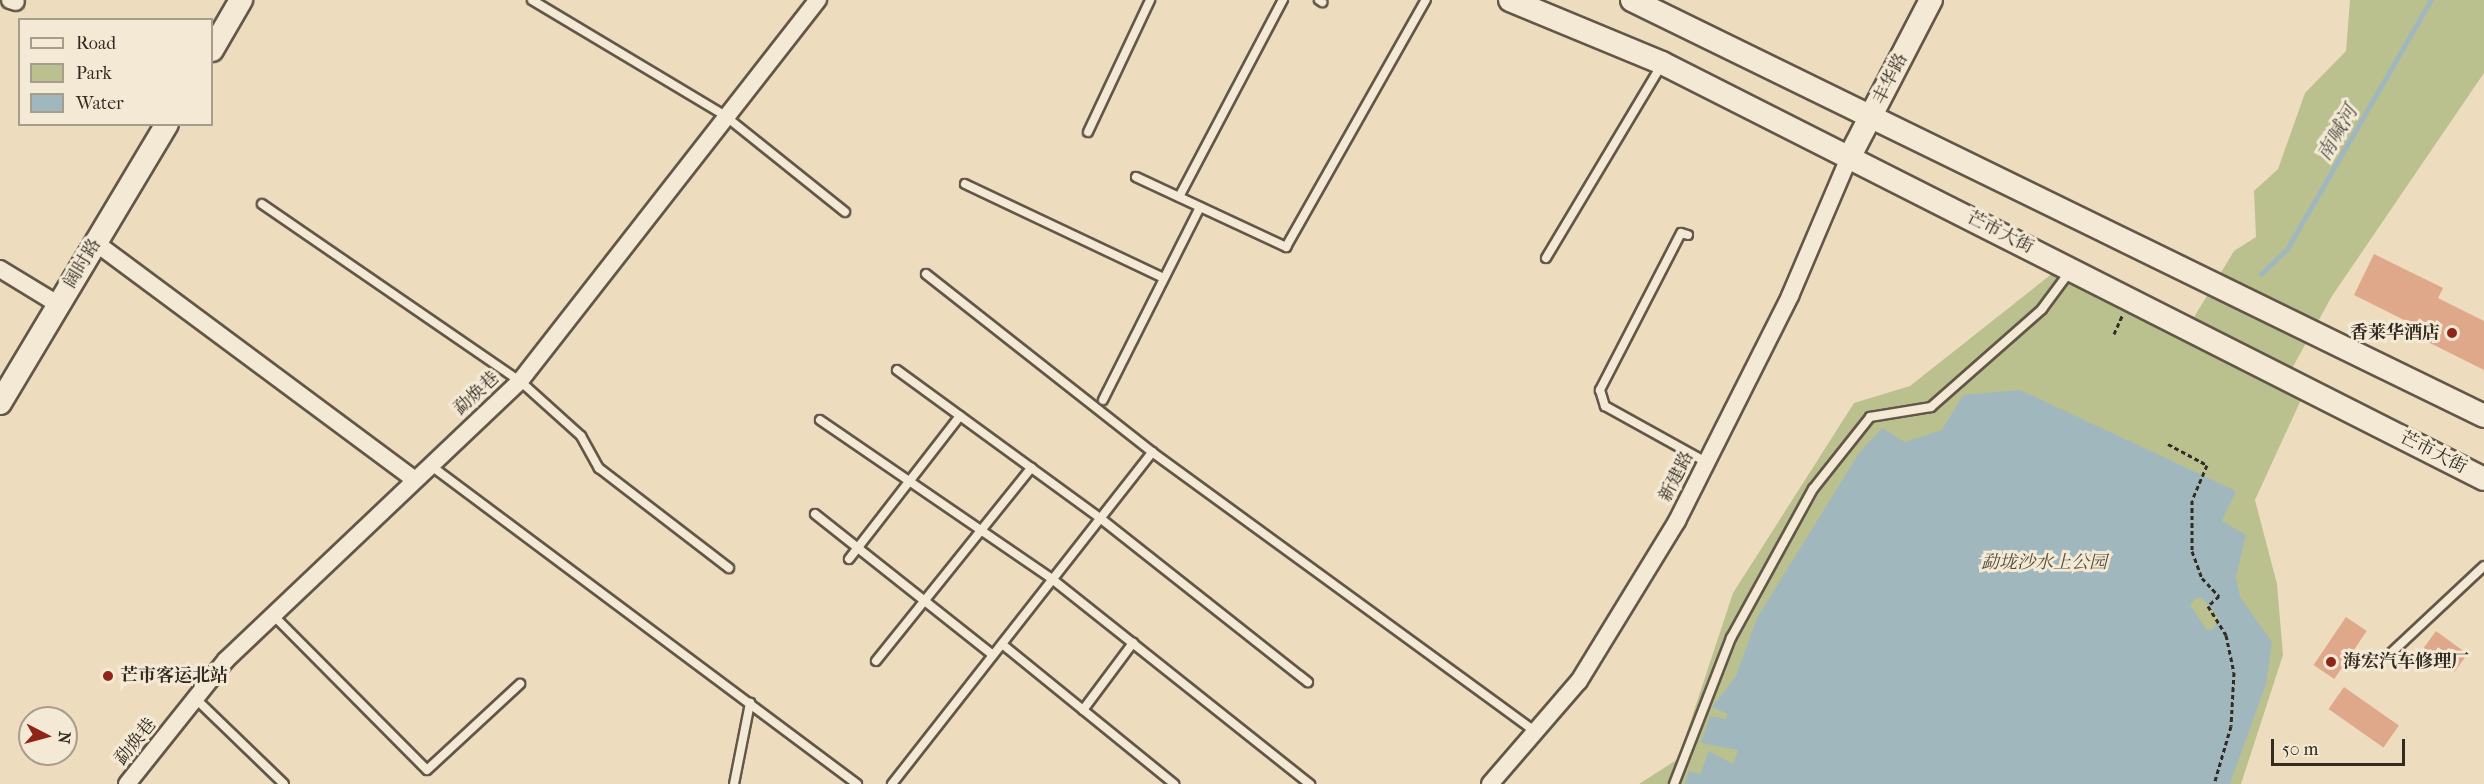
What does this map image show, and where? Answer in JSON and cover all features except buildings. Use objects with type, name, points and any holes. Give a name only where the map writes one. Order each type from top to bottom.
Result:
[{"type":"main road","points":[[213,48],[241,0]]},
{"type":"main road","name":"芒市大街","points":[[1510,0],[1662,63],[2484,479]]},
{"type":"main road","points":[[1632,0],[2484,416]]},
{"type":"main road","name":"丰华路","points":[[1849,158],[1931,0]]},
{"type":"main road","name":"阔时路","points":[[0,403],[166,126]]},
{"type":"street","name":"勐焕巷","points":[[128,784],[196,699],[273,615],[519,381],[724,115],[818,0]]},
{"type":"street","name":"新建路","points":[[1490,784],[1532,729],[1579,681],[1706,462],[1790,296],[1849,158]]},
{"type":"street","points":[[96,243],[414,479]]},
{"type":"street","points":[[0,269],[59,305]]},
{"type":"lane","points":[[532,0],[724,115],[845,212]]},
{"type":"lane","points":[[1088,132],[1149,0]]},
{"type":"lane","points":[[1179,197],[1283,0]]},
{"type":"lane","points":[[1136,177],[1286,248],[1426,0]]},
{"type":"lane","points":[[1546,258],[1662,63]]},
{"type":"lane","points":[[965,184],[1164,278]]},
{"type":"lane","points":[[262,204],[519,381],[581,436],[598,468],[729,568]]},
{"type":"lane","points":[[1103,400],[1200,207]]},
{"type":"lane","points":[[1688,235],[1681,233],[1600,390],[1605,406],[1706,462]]},
{"type":"lane","points":[[1674,784],[1731,638],[1820,480],[1870,417],[1931,407],[2042,309],[2072,270]]},
{"type":"lane","points":[[926,274],[1152,452],[1532,729]]},
{"type":"lane","points":[[897,370],[1100,518],[1308,682]]},
{"type":"lane","points":[[849,559],[908,480],[960,416]]},
{"type":"lane","points":[[820,420],[1053,579],[1310,784]]},
{"type":"lane","points":[[892,784],[1152,452]]},
{"type":"lane","points":[[430,464],[857,784]]},
{"type":"lane","points":[[876,661],[1031,468]]},
{"type":"lane","points":[[815,514],[926,599],[993,655]]},
{"type":"lane","points":[[2391,653],[2484,566]]},
{"type":"lane","points":[[273,615],[427,770],[520,684]]},
{"type":"lane","points":[[1083,710],[1132,643]]},
{"type":"lane","points":[[1002,644],[1174,784]]},
{"type":"lane","points":[[196,699],[284,784]]},
{"type":"lane","points":[[734,784],[750,703]]},
{"type":"path","points":[[2168,444],[2207,465],[2192,500],[2192,551],[2202,578],[2220,596],[2208,606],[2226,635],[2234,672],[2231,726],[2214,784]]},
{"type":"green space","name":"勐垅沙水上公园","points":[[2350,0],[2484,0],[2484,73],[2332,296],[2285,381],[2305,391],[2255,500],[2277,584],[2283,655],[2241,784],[1639,784],[1678,759],[1733,593],[1854,403],[1910,386],[2063,265],[2185,332],[2234,251],[2256,237],[2254,191],[2278,169],[2305,93],[2346,51]]},
{"type":"water","points":[[2020,390],[2236,491],[2222,521],[2246,535],[2236,577],[2240,597],[2272,642],[2266,684],[2230,784],[1685,784],[1689,771],[1700,774],[1709,751],[1733,764],[1738,750],[1701,743],[1710,716],[1726,719],[1728,714],[1712,707],[1736,676],[1757,618],[1859,453],[1882,428],[1905,442],[1942,430],[1963,395]],"holes":[[[2196,598],[2202,598],[2219,618],[2214,629],[2207,630],[2190,605]]]},
{"type":"waterway","name":"南喊河","points":[[2261,274],[2287,249],[2431,0]]},
{"type":"place","name":"香莱华酒店","points":[[2452,333]]},
{"type":"place","name":"海宏汽车修理厂","points":[[2331,662]]},
{"type":"place","name":"芒市客运北站","points":[[108,676]]}]
